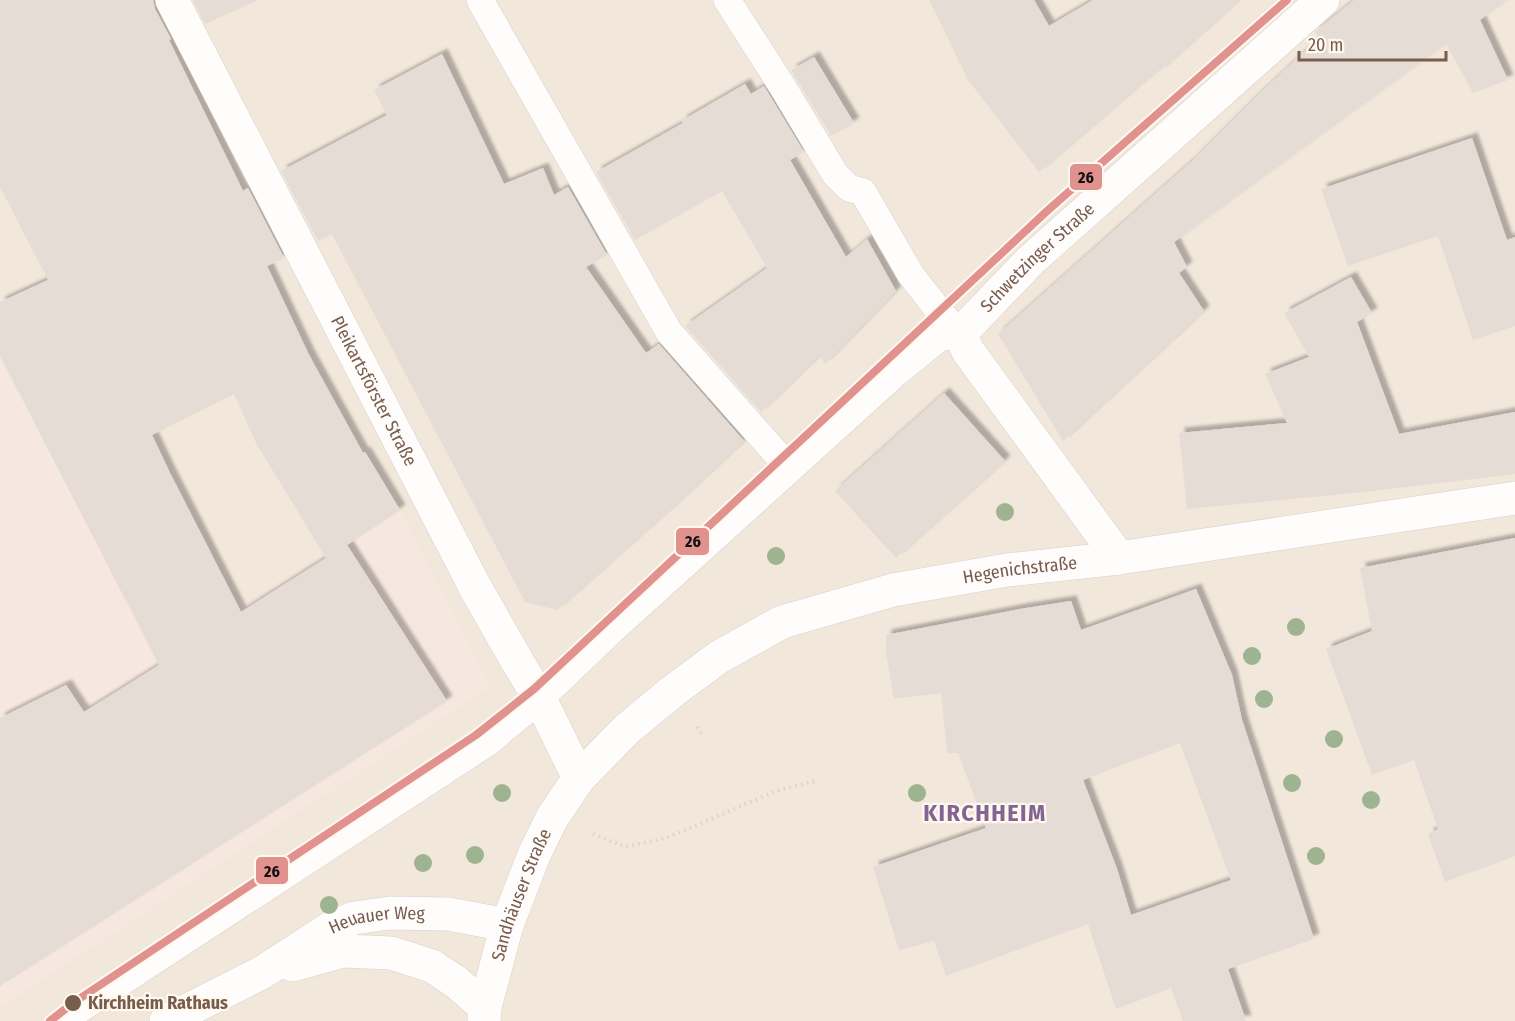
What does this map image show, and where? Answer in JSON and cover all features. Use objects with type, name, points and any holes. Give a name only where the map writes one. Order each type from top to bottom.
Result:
[{"type":"street","name":"Pleikartsförster Straße","points":[[172,0],[474,585],[537,694],[579,778]]},
{"type":"street","name":"Schwetzinger Straße","points":[[960,334],[1030,261],[1323,0]]},
{"type":"street","points":[[960,334],[968,351],[1119,558]]},
{"type":"street","name":"Hegenichstraße","points":[[579,778],[627,729],[673,691],[719,657],[782,622],[893,590],[1007,570],[1119,558],[1515,498]]},
{"type":"street","name":"Sandhäuser Straße","points":[[484,1014],[507,925],[534,855],[552,818],[579,778]]},
{"type":"street","name":"Heuauer Weg","points":[[166,1021],[261,973],[331,928],[354,918],[390,913],[448,914],[507,925]]},
{"type":"street","name":"Heuauer Weg","points":[[261,973],[343,951],[391,953],[432,966],[456,982],[484,1014]]},
{"type":"lane","points":[[480,0],[669,332],[790,469]]},
{"type":"lane","points":[[727,0],[835,174],[849,188],[863,192],[911,275],[960,334]]},
{"type":"lane","points":[[64,1021],[487,743],[537,694],[611,632],[896,373],[939,338],[960,334]]},
{"type":"path","points":[[552,818],[626,847],[669,837],[776,791],[815,781]]},
{"type":"shaded area","points":[[0,0],[1515,0],[1515,1021],[0,1021]]},
{"type":"shaded area","points":[[0,351],[155,657],[347,545],[400,510],[490,687],[0,1008]]},
{"type":"building","points":[[0,0],[153,0],[155,9],[171,39],[169,40],[243,191],[248,188],[284,258],[267,266],[309,355],[363,453],[365,452],[400,510],[347,545],[447,701],[0,986],[0,718],[66,685],[84,712],[159,665],[0,356],[0,302],[48,280],[0,187]],"holes":[[[234,394],[256,443],[326,558],[241,612],[152,435]]]},
{"type":"building","points":[[193,0],[258,0],[205,24]]},
{"type":"building","points":[[929,0],[1034,0],[1049,26],[1093,0],[1239,0],[1160,71],[1159,69],[1039,172],[968,80]]},
{"type":"building","points":[[1354,0],[1507,0],[1480,20],[1508,80],[1473,93],[1446,44],[1174,242],[1187,267],[1179,273],[1204,311],[1063,441],[998,334],[1192,161],[1319,38],[1315,32]]},
{"type":"building","points":[[442,54],[504,184],[543,168],[554,195],[568,187],[607,255],[586,267],[646,353],[659,344],[744,441],[557,610],[525,602],[332,234],[318,241],[281,171],[387,115],[374,90]]},
{"type":"building","points":[[814,57],[854,123],[831,136],[791,70]]},
{"type":"building","points":[[745,84],[751,94],[764,86],[804,152],[790,160],[846,257],[867,239],[896,291],[825,364],[820,355],[761,412],[685,326],[767,268],[722,191],[635,240],[596,172],[683,123],[681,121]]},
{"type":"building","points":[[1472,138],[1507,240],[1515,237],[1515,326],[1473,340],[1438,236],[1348,266],[1321,189]]},
{"type":"building","points":[[1351,277],[1372,313],[1357,322],[1399,434],[1515,412],[1515,474],[1365,492],[1187,509],[1179,433],[1287,423],[1265,374],[1309,357],[1284,313]]},
{"type":"building","points":[[944,393],[1005,461],[896,558],[835,491]]},
{"type":"building","points":[[1515,538],[1515,856],[1445,882],[1428,834],[1438,829],[1414,760],[1372,775],[1326,649],[1372,631],[1360,568]]},
{"type":"building","points":[[1196,589],[1232,675],[1242,720],[1314,939],[1228,969],[1246,1021],[1183,1021],[1171,988],[1116,1009],[1088,924],[946,976],[934,941],[899,950],[873,867],[986,828],[958,753],[947,753],[941,693],[894,699],[886,652],[886,635],[1071,601],[1081,630]],"holes":[[[1180,743],[1231,880],[1131,915],[1117,869],[1083,780]]]},
{"type":"transit line","name":"26","points":[[50,1021],[73,1003],[476,735],[534,689],[1047,211],[1287,0]]},
{"type":"place","name":"Kirchheim Rathaus","points":[[73,1003]]},
{"type":"district","name":"KIRCHHEIM","points":[[985,813]]}]
